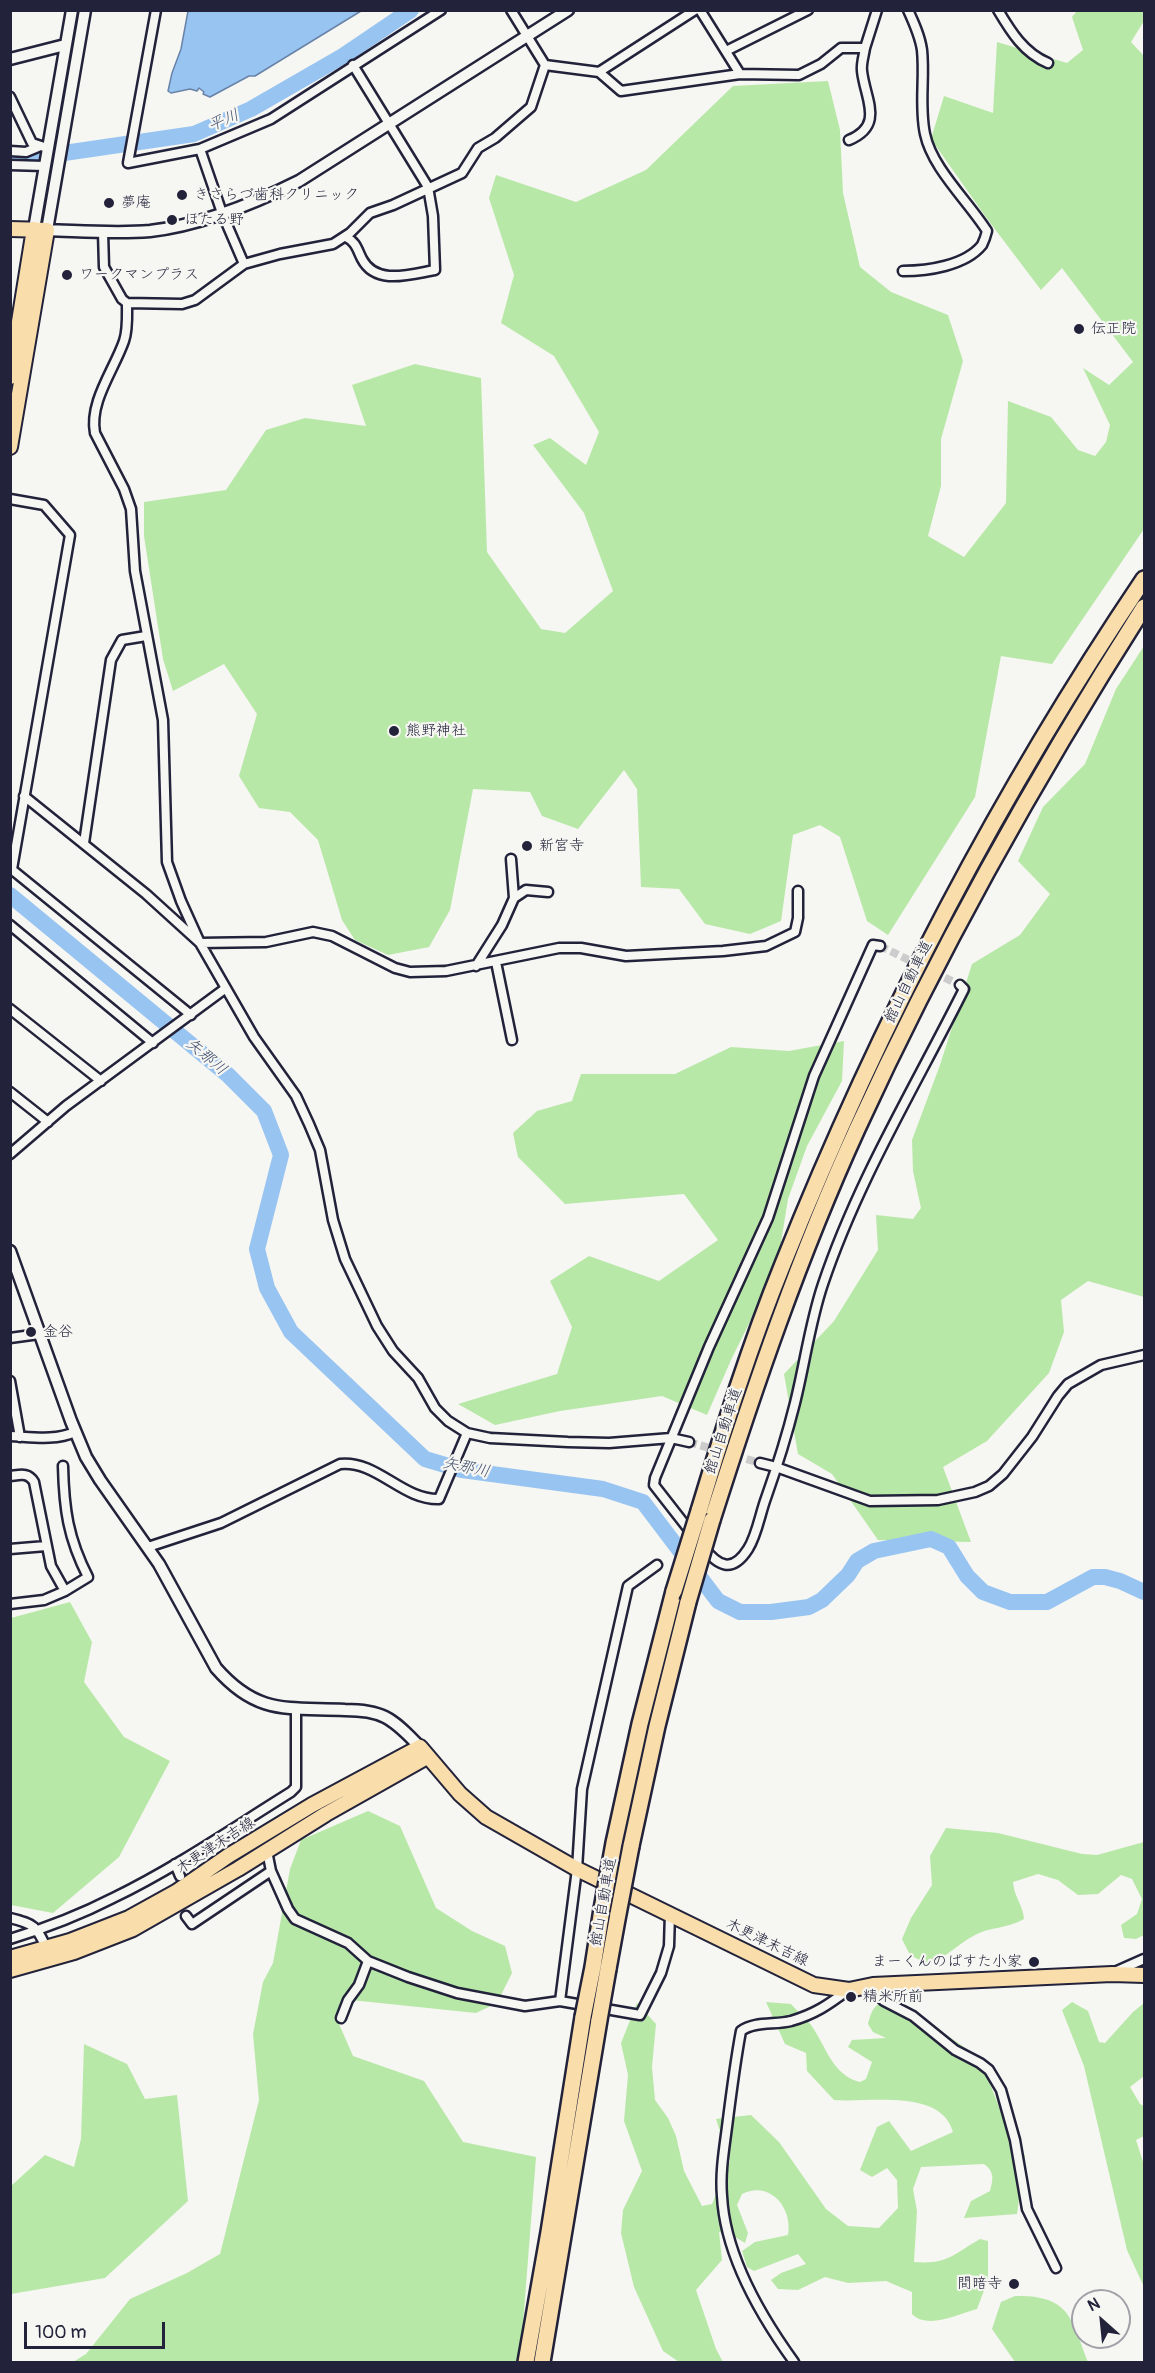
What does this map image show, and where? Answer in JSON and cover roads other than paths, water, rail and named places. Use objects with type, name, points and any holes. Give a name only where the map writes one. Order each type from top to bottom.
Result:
[{"type":"highway","name":"館山自動車道","points":[[542,2362],[599,2020],[602,1910],[614,1843],[640,1724],[674,1591],[733,1400],[782,1267],[842,1123],[894,1011],[939,922],[994,822],[1144,579]]},
{"type":"highway","name":"館山自動車道","points":[[526,2362],[583,2017],[618,1914],[669,1676],[688,1602],[748,1405],[797,1273],[862,1119],[953,931],[997,851],[1144,607]]},
{"type":"main road","points":[[10,229],[41,229]]},
{"type":"main road","points":[[10,377],[41,229]]},
{"type":"main road","points":[[10,447],[41,229]]},
{"type":"main road","name":"木更津末吉線","points":[[424,1752],[460,1794],[486,1817],[577,1869],[814,1985],[849,1990],[868,1986],[1112,1974],[1144,1975]]},
{"type":"main road","name":"木更津末吉線","points":[[10,1970],[74,1952],[133,1929],[267,1851],[424,1752]]},
{"type":"main road","name":"木更津末吉線","points":[[10,1958],[47,1948],[129,1918],[176,1892],[228,1856],[312,1805],[424,1752]]},
{"type":"street","points":[[41,229],[44,155],[72,10]]},
{"type":"street","points":[[41,229],[61,154],[85,10]]},
{"type":"street","points":[[156,10],[128,163],[200,149],[271,119],[441,10]]},
{"type":"street","points":[[103,232],[104,267],[122,299],[128,303],[153,305],[195,300],[244,264],[280,254],[333,244],[346,237],[370,213],[393,205],[462,173],[478,148],[495,138],[531,107],[545,65],[511,10]]},
{"type":"street","points":[[41,229],[103,232],[150,231],[187,224],[258,201],[299,181],[568,10]]},
{"type":"street","points":[[599,72],[695,10]]},
{"type":"street","points":[[700,10],[740,74]]},
{"type":"street","points":[[726,51],[808,10]]},
{"type":"street","points":[[849,140],[866,129],[871,117],[861,69],[877,10]]},
{"type":"street","points":[[903,271],[927,271],[966,256],[982,244],[987,231],[930,152],[925,133],[921,91],[922,49],[908,10]]},
{"type":"street","points":[[998,10],[1012,34],[1025,49],[1048,63]]},
{"type":"street","points":[[10,59],[65,45]]},
{"type":"street","points":[[545,65],[599,72],[621,91],[740,74],[799,75],[821,64],[841,48],[865,48]]},
{"type":"street","points":[[346,237],[357,247],[366,265],[382,276],[435,270],[433,216],[428,187],[353,65]]},
{"type":"street","points":[[10,97],[32,143],[44,155]]},
{"type":"street","points":[[200,149],[222,213],[244,264]]},
{"type":"street","points":[[10,151],[44,155]]},
{"type":"street","points":[[10,165],[44,155]]},
{"type":"street","points":[[128,303],[125,338],[94,411],[94,425],[95,433],[124,489],[131,509],[135,571],[164,720],[167,862],[200,943],[254,1036],[296,1096],[309,1124],[320,1150],[333,1220],[345,1258],[377,1326],[393,1351],[418,1378],[435,1408],[448,1421],[467,1432],[490,1438],[609,1443],[671,1438],[689,1442]]},
{"type":"street","points":[[10,499],[44,505],[70,535],[11,869],[188,1017]]},
{"type":"street","points":[[84,843],[111,660],[122,640],[146,636]]},
{"type":"street","points":[[24,796],[146,894],[200,943],[266,942],[313,932],[332,936],[395,968],[410,972],[446,971],[559,948],[581,948],[626,956],[723,951],[766,946],[795,932],[798,918],[798,891]]},
{"type":"street","points":[[476,966],[502,925],[514,898],[512,859]]},
{"type":"street","points":[[514,898],[526,890],[548,892]]},
{"type":"street","points":[[10,926],[156,1041]]},
{"type":"street","points":[[880,946],[873,945],[836,1025],[803,1107],[768,1218],[671,1438],[654,1485],[710,1556],[721,1565],[735,1564],[748,1548],[795,1403],[814,1310],[841,1234],[880,1147],[964,989],[960,985]]},
{"type":"street","points":[[496,962],[512,1040]]},
{"type":"street","points":[[10,1154],[100,1081],[226,988]]},
{"type":"street","points":[[10,1009],[100,1081]]},
{"type":"street","points":[[10,1092],[48,1122]]},
{"type":"street","points":[[10,1251],[75,1432],[93,1470],[159,1564],[216,1668],[227,1681],[256,1701],[269,1706],[371,1712],[387,1718],[400,1727],[424,1752]]},
{"type":"street","points":[[10,1338],[39,1334]]},
{"type":"street","points":[[760,1463],[870,1501],[938,1500],[975,1492],[996,1481],[1012,1464],[1068,1384],[1101,1365],[1144,1354]]},
{"type":"street","points":[[10,1381],[20,1437]]},
{"type":"street","points":[[10,1436],[51,1438],[64,1437],[75,1432]]},
{"type":"street","points":[[148,1547],[221,1523],[340,1464],[362,1467],[374,1472],[424,1499],[439,1499],[467,1432]]},
{"type":"street","points":[[10,1604],[44,1600],[88,1577],[74,1550],[64,1504],[63,1466]]},
{"type":"street","points":[[10,1476],[25,1474],[34,1482],[51,1566],[65,1591]]},
{"type":"street","points":[[10,1549],[46,1546]]},
{"type":"street","points":[[560,2001],[577,1869],[582,1788],[628,1586],[657,1565]]},
{"type":"street","points":[[10,1939],[38,1930],[114,1898],[175,1864],[291,1791],[296,1786],[296,1709]]},
{"type":"street","points":[[267,1851],[271,1870],[288,1909],[296,1918],[348,1943],[368,1961],[408,1977],[457,1992],[525,2006],[560,2001],[640,2015],[661,1973],[669,1946],[670,1913]]},
{"type":"street","points":[[175,1864],[180,1876]]},
{"type":"street","points":[[186,1916],[192,1924],[271,1870]]},
{"type":"street","points":[[10,1918],[32,1924],[38,1930],[47,1948]]},
{"type":"street","points":[[1112,1974],[1144,1959]]},
{"type":"street","points":[[341,2018],[348,2000],[359,1985],[368,1961]]},
{"type":"street","points":[[868,1986],[884,2001],[913,2016],[955,2050],[989,2070],[1001,2090],[1015,2140],[1028,2208],[1056,2268]]},
{"type":"street","points":[[794,2362],[768,2325],[746,2283],[727,2230],[722,2196],[722,2170],[733,2073],[741,2031],[747,2027],[788,2021],[820,2011],[849,1990]]},
{"type":"water","points":[[188,10],[361,11],[255,76],[249,76],[210,97],[203,94],[204,92],[199,88],[197,91],[190,89],[171,93],[168,91],[181,49]]},
{"type":"waterway","name":"平川","points":[[10,158],[30,158],[194,134],[251,109],[343,56],[411,10]]},
{"type":"waterway","name":"矢那川","points":[[10,895],[228,1075],[264,1111],[281,1155],[257,1249],[267,1288],[291,1332],[425,1459],[462,1470],[603,1489],[643,1502],[718,1601],[740,1612],[771,1612],[809,1607],[822,1600],[848,1575],[857,1561],[874,1551],[931,1539],[949,1547],[967,1576],[983,1592],[1010,1602],[1047,1602],[1093,1577],[1120,1581],[1144,1592]]},
{"type":"tunnel","points":[[880,946],[960,985]]},
{"type":"tunnel","points":[[689,1442],[760,1463]]},
{"type":"place","name":"きさらづ歯科クリニック","points":[[182,195]]},
{"type":"place","name":"夢庵","points":[[109,203]]},
{"type":"place","name":"ほたる野","points":[[172,220]]},
{"type":"place","name":"ワークマンプラス","points":[[67,275]]},
{"type":"place","name":"伝正院","points":[[1079,329]]},
{"type":"place","name":"熊野神社","points":[[394,731]]},
{"type":"place","name":"新宮寺","points":[[527,846]]},
{"type":"place","name":"金谷","points":[[31,1332]]},
{"type":"place","name":"まーくんのぱすた小家","points":[[1034,1962]]},
{"type":"place","name":"精米所前","points":[[851,1997]]},
{"type":"place","name":"間暗寺","points":[[1014,2284]]}]
